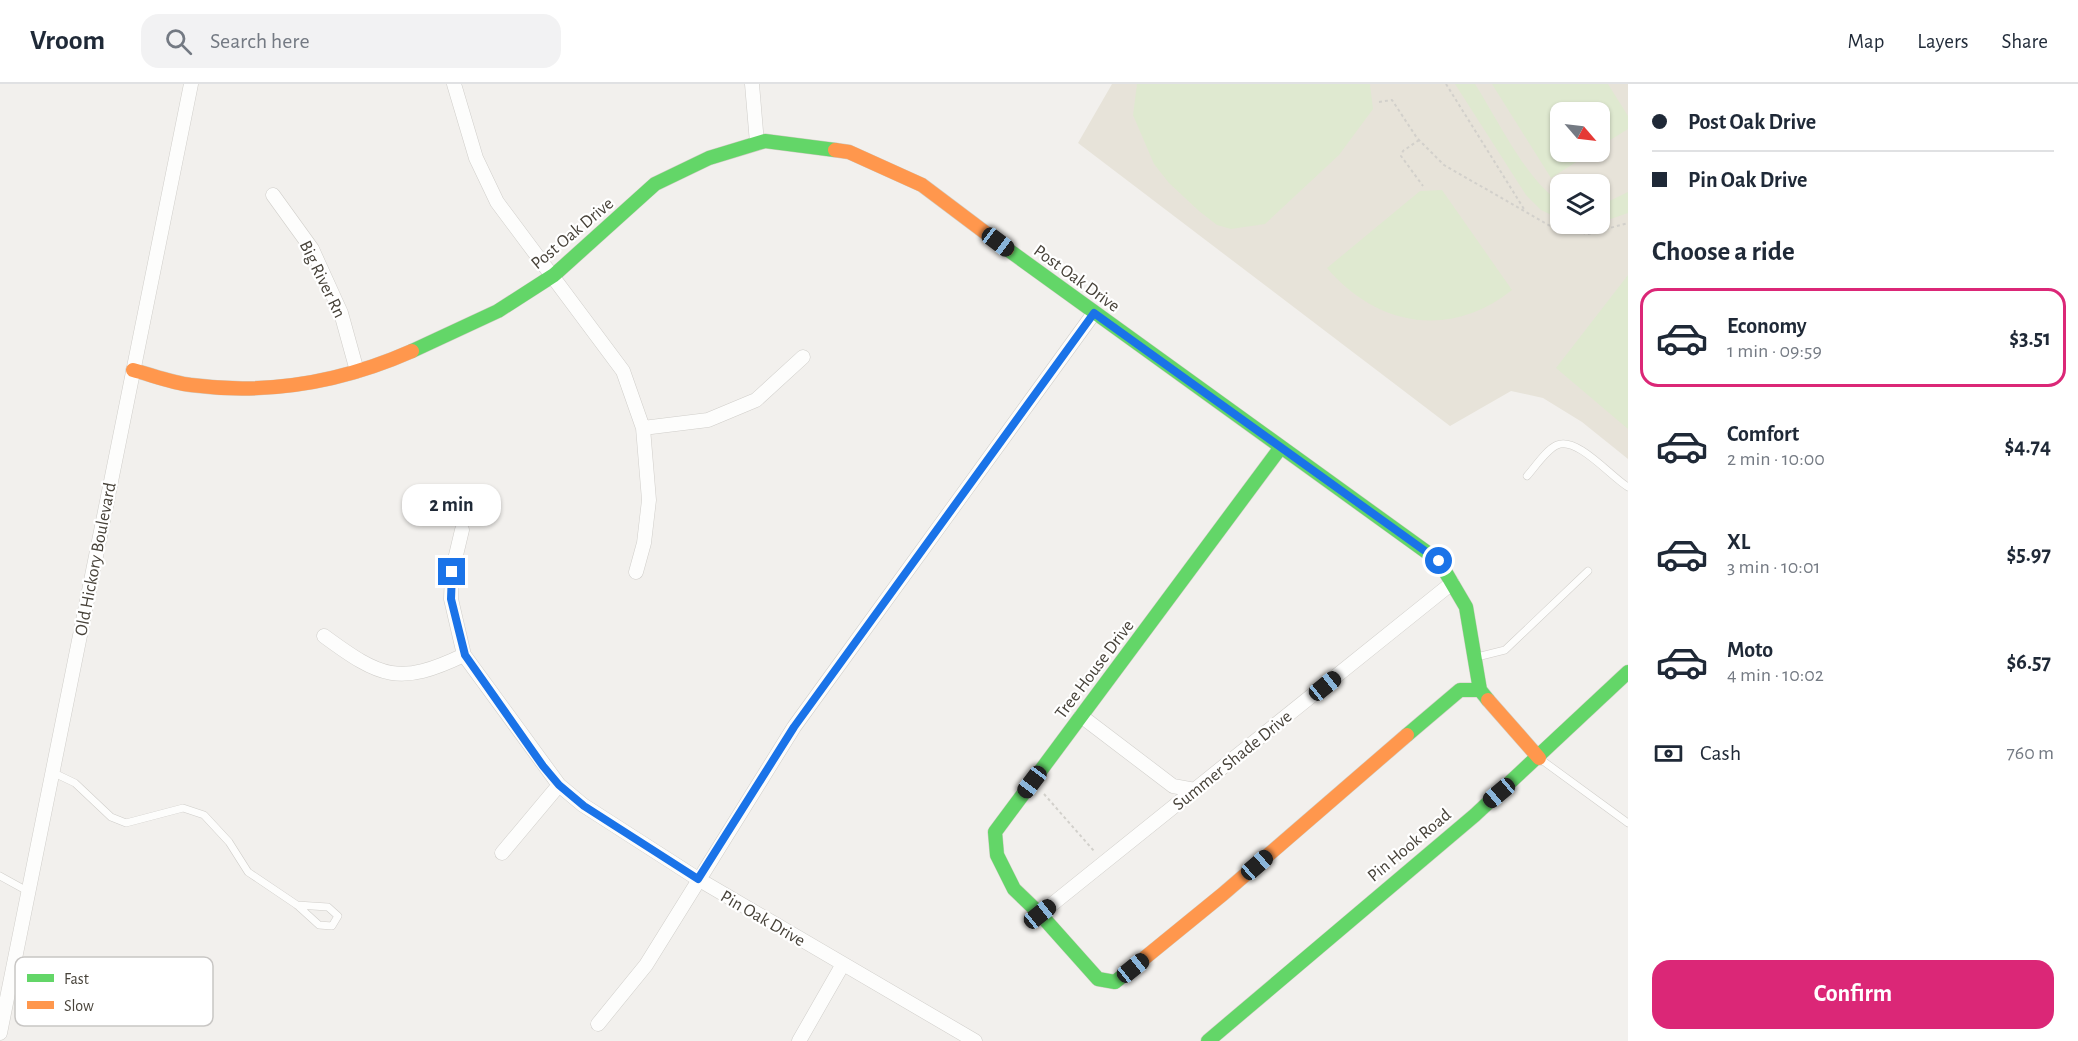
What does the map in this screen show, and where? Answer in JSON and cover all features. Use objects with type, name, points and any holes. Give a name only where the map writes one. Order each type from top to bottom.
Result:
[{"type":"street","name":"Old Hickory Boulevard","points":[[0,1033],[5,983],[28,891],[191,84]]},
{"type":"street","points":[[454,84],[484,180],[497,202],[554,275],[623,371],[644,428],[649,500],[644,543],[636,572]]},
{"type":"street","points":[[752,84],[757,143]]},
{"type":"street","name":"Post Oak Drive","points":[[133,370],[190,385],[227,389],[306,385],[382,364],[498,310],[554,275],[655,184],[709,158],[765,141],[849,152],[922,185],[1094,313],[1439,561],[1466,607],[1480,690]]},
{"type":"street","name":"Big River Rn","points":[[273,195],[312,249],[342,313],[357,371]]},
{"type":"street","points":[[598,1024],[646,964],[794,727],[1094,313]]},
{"type":"street","points":[[644,428],[708,420],[756,400],[803,357]]},
{"type":"street","name":"Tree House Drive","points":[[1281,447],[995,832],[994,848],[998,864],[1028,907],[1040,914],[1098,979],[1115,982],[1223,894],[1460,690],[1480,690]]},
{"type":"street","name":"Pin Oak Drive","points":[[462,530],[452,572],[451,599],[465,655],[559,785],[599,816],[698,879],[975,1041]]},
{"type":"street","name":"Summer Shade Drive","points":[[1040,914],[1452,583]]},
{"type":"street","points":[[324,636],[362,663],[404,675],[435,669],[465,655]]},
{"type":"street","name":"Pin Hook Road","points":[[1208,1041],[1539,758],[1628,672]]},
{"type":"street","points":[[1480,690],[1539,758]]},
{"type":"street","points":[[1081,716],[1173,786],[1195,790]]},
{"type":"street","points":[[502,853],[559,785]]},
{"type":"street","points":[[799,1041],[843,964]]},
{"type":"lane","points":[[1527,476],[1555,446],[1565,443],[1583,450],[1628,487]]},
{"type":"lane","points":[[1474,658],[1505,650],[1588,571]]},
{"type":"lane","points":[[1539,758],[1628,823]]},
{"type":"lane","points":[[52,772],[75,783],[111,817],[126,823],[183,808],[204,815],[229,842],[248,872],[297,905],[318,925],[332,926],[338,915],[328,907],[297,905]]},
{"type":"lane","points":[[0,876],[28,891]]},
{"type":"path","points":[[1446,84],[1526,212]]},
{"type":"path","points":[[1379,102],[1392,100],[1419,140],[1444,165],[1552,227],[1575,233],[1599,233],[1628,223]]},
{"type":"path","points":[[1419,140],[1403,151],[1401,156],[1423,186]]},
{"type":"path","points":[[1040,789],[1094,851]]},
{"type":"shaded area","points":[[1112,84],[1628,84],[1628,459],[1582,422],[1543,398],[1511,391],[1450,426],[1078,143]]},
{"type":"green space","points":[[1137,84],[1370,84],[1373,109],[1339,155],[1265,224],[1231,229],[1217,225],[1199,211],[1169,183],[1154,164],[1133,115]]},
{"type":"green space","points":[[1455,84],[1475,84],[1525,165],[1550,194],[1550,214],[1541,210],[1526,195]]},
{"type":"green space","points":[[1492,84],[1608,84],[1628,116],[1628,129],[1610,140],[1610,102],[1550,102],[1550,162],[1576,162],[1557,174],[1550,174],[1550,176]]},
{"type":"green space","points":[[1442,190],[1512,290],[1489,306],[1464,316],[1440,320],[1415,320],[1391,314],[1368,303],[1347,288],[1327,268],[1420,191]]},
{"type":"green space","points":[[1628,192],[1628,213],[1610,219],[1610,201]]},
{"type":"green space","points":[[1628,275],[1628,429],[1556,368]]},
{"type":"traffic: fast","points":[[412,351],[498,311],[554,275],[655,184],[709,158],[765,141],[835,150]]},
{"type":"traffic: fast","points":[[1007,249],[1439,561],[1466,607],[1480,690],[1488,700]]},
{"type":"traffic: fast","points":[[1131,969],[1115,982],[1098,979],[1040,914],[1014,889],[997,855],[995,832],[1281,447]]},
{"type":"traffic: fast","points":[[1208,1041],[1475,815],[1628,672]]},
{"type":"traffic: fast","points":[[1407,735],[1460,690],[1480,690]]},
{"type":"traffic: slow","points":[[835,150],[849,152],[922,185],[1007,249]]},
{"type":"traffic: slow","points":[[133,370],[191,385],[219,388],[276,387],[359,371],[412,351]]},
{"type":"traffic: slow","points":[[1488,700],[1539,758]]},
{"type":"traffic: slow","points":[[1131,969],[1223,894],[1407,735]]},
{"type":"route","points":[[452,572],[451,599],[465,655],[543,766],[559,785],[584,806],[698,879],[794,727],[1094,313],[1439,561]]}]
